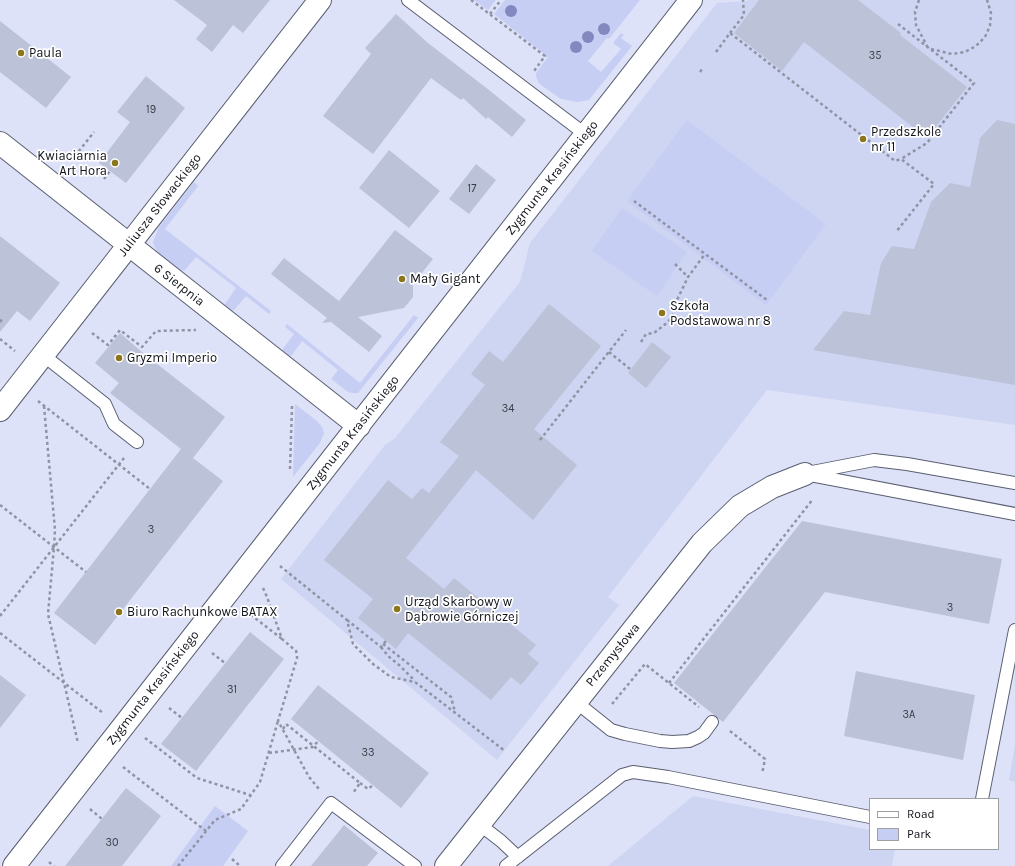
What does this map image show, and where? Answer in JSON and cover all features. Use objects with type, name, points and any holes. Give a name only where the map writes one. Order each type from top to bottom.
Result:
[{"type":"street","name":"Juliusza Słowackiego","points":[[0,410],[320,0]]},
{"type":"street","name":"Zygmunta Krasińskiego","points":[[14,866],[691,0]]},
{"type":"street","name":"6 Sierpnia","points":[[0,143],[359,426]]},
{"type":"street","name":"Przemysłowa","points":[[446,866],[702,543],[740,506],[772,487],[805,474]]},
{"type":"lane","points":[[408,0],[586,134]]},
{"type":"lane","points":[[43,355],[105,404],[114,424],[137,442]]},
{"type":"lane","points":[[805,474],[874,460],[907,464],[1015,483]]},
{"type":"lane","points":[[805,474],[1015,514]]},
{"type":"lane","points":[[982,798],[1015,630]]},
{"type":"lane","points":[[576,702],[612,730],[672,742],[689,741],[698,737],[712,722]]},
{"type":"lane","points":[[506,866],[622,775],[633,772],[668,777],[869,817]]},
{"type":"lane","points":[[282,866],[331,803],[415,866]]},
{"type":"lane","points":[[478,824],[501,841],[518,857]]},
{"type":"path","points":[[471,0],[545,56],[521,86]]},
{"type":"path","points":[[490,14],[501,0]]},
{"type":"path","points":[[716,52],[744,15],[744,0]]},
{"type":"path","points":[[919,0],[915,12],[916,25],[928,48],[952,54],[965,52],[976,46],[985,37],[990,26],[991,13],[987,0]]},
{"type":"path","points":[[730,33],[895,161],[927,143],[974,83],[898,24]]},
{"type":"path","points":[[700,72],[703,68]]},
{"type":"path","points":[[75,156],[94,132]]},
{"type":"path","points":[[896,232],[934,184],[901,158]]},
{"type":"path","points":[[104,179],[110,171]]},
{"type":"path","points":[[634,201],[767,300]]},
{"type":"path","points":[[641,342],[646,334],[654,333],[674,315],[677,300],[688,277],[705,254]]},
{"type":"path","points":[[675,264],[688,277]]},
{"type":"path","points":[[72,317],[108,345],[120,330],[142,347],[156,331],[201,330]]},
{"type":"path","points":[[0,322],[3,318]]},
{"type":"path","points":[[540,440],[626,330]]},
{"type":"path","points":[[609,352],[630,369]]},
{"type":"path","points":[[19,386],[150,489]]},
{"type":"path","points":[[290,470],[292,403]]},
{"type":"path","points":[[44,406],[55,530],[48,614],[86,775]]},
{"type":"path","points":[[0,616],[137,442]]},
{"type":"path","points":[[669,683],[830,478]]},
{"type":"path","points":[[0,505],[86,572]]},
{"type":"path","points":[[251,564],[267,597],[282,639]]},
{"type":"path","points":[[282,568],[381,647],[415,682],[524,766]]},
{"type":"path","points":[[178,866],[215,820],[241,809],[260,782],[297,658],[296,651],[244,609]]},
{"type":"path","points":[[346,620],[353,644],[373,664],[391,677],[415,682]]},
{"type":"path","points":[[0,633],[64,683],[197,778],[250,795]]},
{"type":"path","points":[[381,647],[386,641]]},
{"type":"path","points":[[383,644],[452,697],[456,713]]},
{"type":"path","points":[[599,721],[645,664],[664,679]]},
{"type":"path","points":[[278,720],[309,777],[331,803]]},
{"type":"path","points":[[283,729],[286,724],[368,790],[373,785]]},
{"type":"path","points":[[269,753],[313,747],[318,741]]},
{"type":"path","points":[[103,752],[206,832]]},
{"type":"path","points":[[341,810],[360,783]]},
{"type":"path","points":[[232,859],[240,866]]},
{"type":"shaded area","points":[[748,0],[1015,0],[1015,425],[767,390],[608,597],[619,605],[497,760],[281,579],[385,445],[395,438],[520,282],[530,243],[717,3]]},
{"type":"shaded area","points":[[1015,744],[1015,782],[1009,780]]},
{"type":"shaded area","points":[[693,796],[869,830],[869,850],[895,850],[892,866],[608,866]]},
{"type":"green space","points":[[474,0],[496,0],[488,10]]},
{"type":"green space","points":[[505,0],[640,0],[609,39],[607,38],[588,61],[601,72],[621,49],[613,43],[621,33],[624,35],[621,38],[632,46],[589,100],[577,102],[561,99],[541,85],[536,76],[536,73],[548,57],[494,14]]},
{"type":"green space","points":[[687,120],[826,224],[766,305],[627,201]]},
{"type":"green space","points":[[194,182],[198,186],[165,229],[271,311],[269,314],[246,296],[234,310],[231,311],[225,306],[225,304],[236,288],[196,257],[185,270],[182,271],[158,253],[155,248],[153,242],[159,227]]},
{"type":"green space","points":[[622,208],[687,252],[657,296],[592,251]]},
{"type":"green space","points":[[414,315],[418,318],[358,393],[348,392],[331,379],[338,370],[302,341],[292,355],[289,356],[282,350],[294,334],[285,327],[287,324],[360,383]]},
{"type":"green space","points":[[295,404],[317,421],[322,427],[324,433],[320,443],[293,477]]},
{"type":"green space","points":[[215,806],[248,831],[223,866],[171,866]]},
{"type":"building","points":[[174,0],[270,0],[243,33],[233,25],[212,52],[196,39],[207,25]]},
{"type":"building","points":[[759,0],[858,0],[967,87],[927,138],[804,42],[782,71],[734,33]]},
{"type":"building","points":[[396,14],[428,43],[526,120],[512,137],[488,117],[486,119],[463,98],[461,100],[431,78],[373,154],[323,116],[371,54],[365,48]]},
{"type":"building","name":"Paula","points":[[0,21],[71,77],[46,108],[0,72]]},
{"type":"building","points":[[146,76],[185,108],[126,183],[99,163],[130,122],[117,112]]},
{"type":"building","points":[[997,120],[1015,124],[1015,385],[813,350],[844,311],[870,315],[881,263],[892,246],[914,249],[931,202],[950,183],[970,187],[980,138]]},
{"type":"building","points":[[389,150],[440,191],[409,228],[359,188]]},
{"type":"building","points":[[476,164],[496,180],[469,214],[449,199]]},
{"type":"building","points":[[395,230],[433,259],[413,284],[413,297],[404,308],[358,317],[382,336],[369,352],[331,322],[322,323],[327,318],[271,274],[284,258],[339,301]]},
{"type":"building","points":[[0,236],[60,283],[30,321],[17,311],[0,332]]},
{"type":"building","points":[[549,304],[601,346],[534,429],[577,465],[533,520],[476,470],[406,558],[444,589],[454,578],[536,645],[528,654],[539,663],[521,685],[511,677],[491,700],[408,633],[396,649],[358,618],[373,599],[324,560],[388,480],[412,499],[422,488],[429,493],[459,456],[440,442],[485,385],[471,374],[489,351],[503,362]]},
{"type":"building","points":[[120,333],[143,353],[225,417],[193,458],[223,481],[95,645],[54,613],[181,449],[110,393],[119,383],[95,363]]},
{"type":"building","points":[[652,342],[671,357],[646,388],[628,373]]},
{"type":"building","points":[[802,521],[1002,559],[989,624],[825,592],[723,722],[674,683]]},
{"type":"building","points":[[250,632],[284,659],[196,771],[161,744]]},
{"type":"building","points":[[856,671],[975,695],[963,760],[844,736]]},
{"type":"building","points":[[0,675],[26,695],[0,728]]},
{"type":"building","points":[[318,685],[429,773],[401,808],[291,719]]},
{"type":"building","points":[[126,788],[161,816],[122,866],[65,866]]},
{"type":"building","points":[[344,825],[378,853],[367,866],[311,866]]},
{"type":"place","name":"Paula","points":[[21,53]]},
{"type":"place","name":"Przedszkole nr 11","points":[[863,139]]},
{"type":"place","name":"Kwiaciarnia Art Hora","points":[[115,163]]},
{"type":"place","name":"Mały Gigant","points":[[402,279]]},
{"type":"place","name":"Szkoła Podstawowa nr 8","points":[[662,313]]},
{"type":"place","name":"Gryzmi Imperio","points":[[119,358]]},
{"type":"place","name":"Urząd Skarbowy w Dąbrowie Górniczej","points":[[397,609]]},
{"type":"place","name":"Biuro Rachunkowe BATAX","points":[[119,612]]}]
